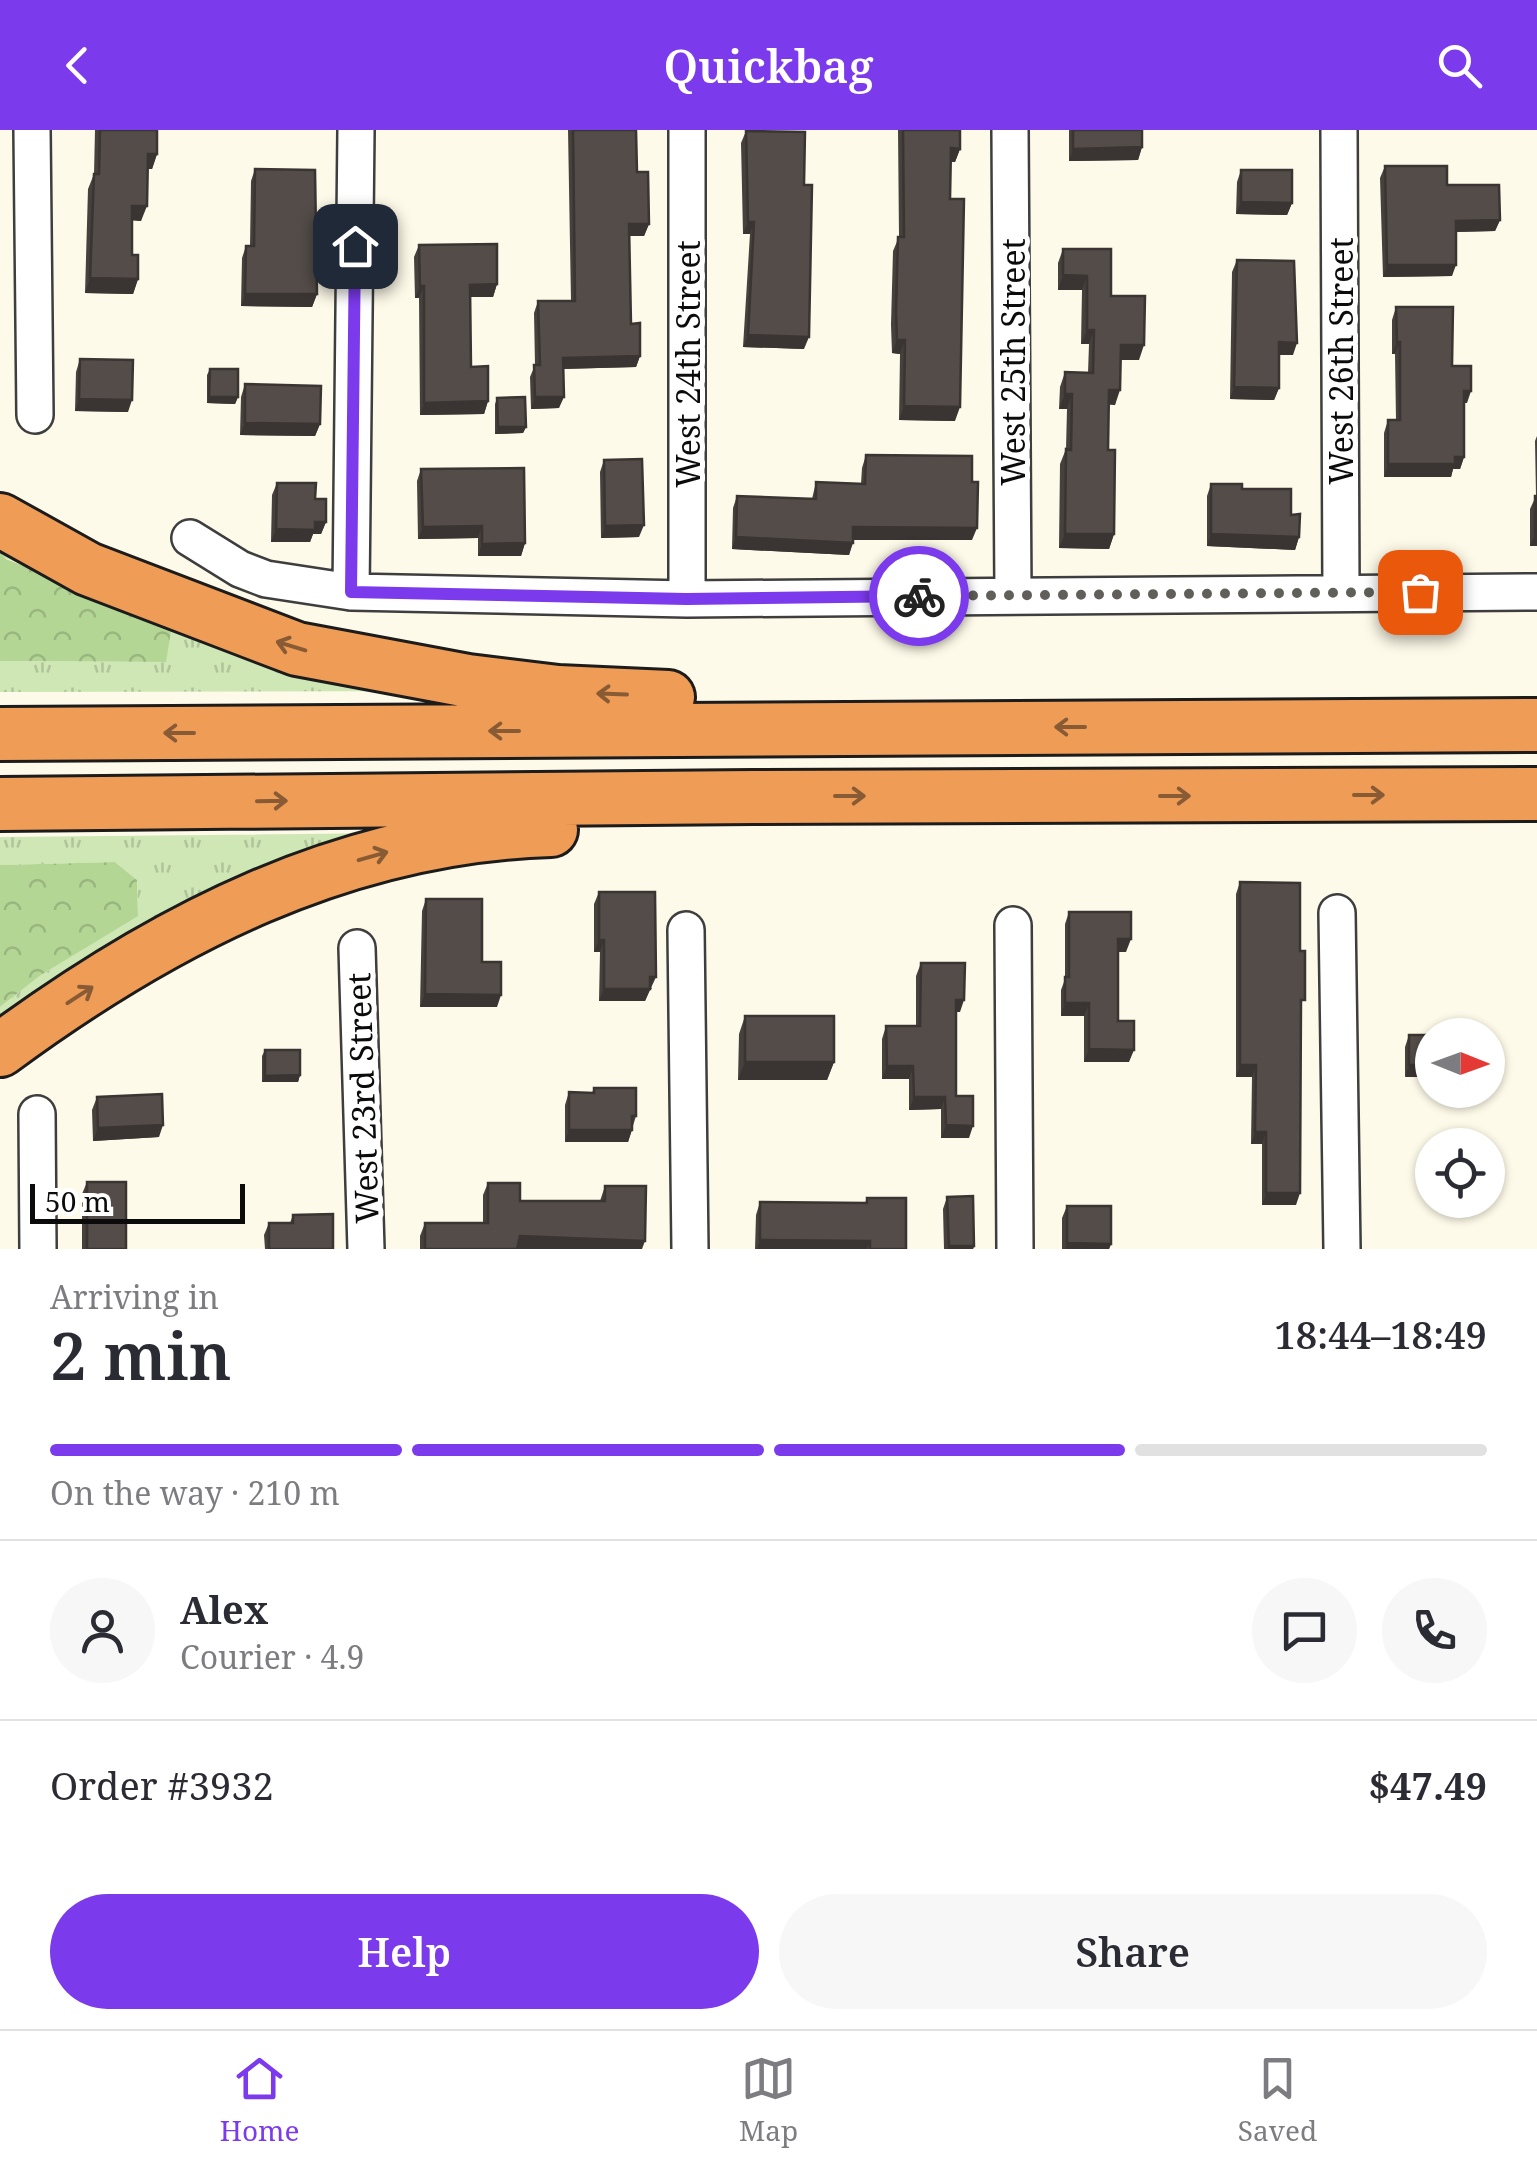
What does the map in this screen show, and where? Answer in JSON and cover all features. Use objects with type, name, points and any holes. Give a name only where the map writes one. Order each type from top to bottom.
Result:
[{"type":"highway","points":[[0,520],[88,569],[297,649],[468,681],[558,692],[707,698],[846,729]]},
{"type":"highway","points":[[0,734],[1537,725]]},
{"type":"highway","points":[[0,804],[753,796],[1537,794]]},
{"type":"highway","points":[[0,1050],[152,949],[319,872],[431,841],[524,831],[669,827],[753,796]]},
{"type":"street","points":[[32,130],[35,415]]},
{"type":"street","points":[[351,592],[356,130]]},
{"type":"street","name":"West 24th Street","points":[[686,599],[687,130]]},
{"type":"street","name":"West 25th Street","points":[[1010,130],[1013,594]]},
{"type":"street","name":"West 26th Street","points":[[1339,130],[1342,592]]},
{"type":"street","points":[[190,538],[266,580],[351,592],[686,599],[1537,592]]},
{"type":"street","points":[[1337,912],[1342,1249]]},
{"type":"street","points":[[1013,925],[1015,1249]]},
{"type":"street","points":[[686,930],[690,1249]]},
{"type":"street","name":"West 23rd Street","points":[[357,948],[366,1249]]},
{"type":"street","points":[[37,1114],[38,1249]]},
{"type":"green space","points":[[0,492],[114,563],[442,691],[0,692],[0,661],[165,662],[172,625],[5,558],[0,552]]},
{"type":"green space","points":[[0,552],[6,559],[172,625],[166,662],[0,661]]},
{"type":"green space","points":[[392,833],[0,1030],[0,1007],[41,975],[138,915],[137,880],[115,862],[0,865],[0,837]]},
{"type":"green space","points":[[115,862],[137,880],[138,916],[41,975],[0,1007],[0,865]]},
{"type":"building","points":[[100,130],[157,130],[157,154],[148,154],[147,206],[132,206],[132,255],[138,255],[138,279],[90,278],[94,174],[99,174]]},
{"type":"building","points":[[573,130],[636,130],[637,172],[648,172],[649,224],[629,224],[631,324],[640,323],[640,356],[563,358],[564,397],[535,397],[534,365],[540,365],[538,301],[575,301]]},
{"type":"building","points":[[903,130],[960,130],[960,149],[951,148],[950,199],[964,199],[960,407],[904,406],[905,340],[897,340],[896,311],[898,237],[904,237]]},
{"type":"building","points":[[1073,130],[1142,130],[1142,147],[1073,149]]},
{"type":"building","points":[[746,131],[805,132],[804,185],[812,185],[809,337],[748,335],[754,222],[748,222]]},
{"type":"building","points":[[1385,166],[1447,166],[1447,185],[1499,185],[1500,220],[1456,221],[1456,265],[1387,265]]},
{"type":"building","points":[[255,169],[315,170],[317,294],[245,294],[246,246],[254,246]]},
{"type":"building","points":[[1241,170],[1292,170],[1292,203],[1241,202]]},
{"type":"building","points":[[497,244],[497,284],[470,285],[471,367],[488,366],[488,401],[424,403],[424,286],[420,286],[419,245]]},
{"type":"building","points":[[1063,249],[1111,249],[1111,296],[1145,296],[1144,345],[1121,345],[1120,390],[1109,390],[1108,450],[1115,450],[1114,534],[1065,534],[1066,449],[1071,450],[1072,394],[1065,394],[1065,372],[1093,373],[1094,330],[1087,330],[1087,276],[1063,275]]},
{"type":"building","points":[[1237,260],[1294,261],[1297,343],[1279,342],[1279,388],[1234,387]]},
{"type":"building","points":[[1396,307],[1453,307],[1452,366],[1471,366],[1471,391],[1464,391],[1464,457],[1455,457],[1455,464],[1388,464],[1388,420],[1400,420]]},
{"type":"building","points":[[80,359],[133,360],[132,400],[79,399]]},
{"type":"building","points":[[210,369],[238,369],[238,397],[209,397]]},
{"type":"building","points":[[245,384],[321,386],[320,424],[245,423]]},
{"type":"building","points":[[525,397],[526,427],[498,427],[497,398]]},
{"type":"building","points":[[866,455],[972,456],[972,482],[978,482],[977,528],[853,527],[853,543],[736,537],[737,496],[816,499],[816,482],[865,484]]},
{"type":"building","points":[[642,459],[644,525],[605,526],[604,460]]},
{"type":"building","points":[[524,468],[525,543],[482,544],[482,526],[423,527],[421,469]]},
{"type":"building","points":[[277,483],[316,483],[315,499],[326,499],[326,522],[315,522],[315,530],[276,529]]},
{"type":"building","points":[[1211,484],[1242,484],[1242,489],[1291,489],[1291,515],[1300,514],[1299,537],[1211,534]]},
{"type":"building","points":[[1537,496],[1537,534],[1535,534]]},
{"type":"building","points":[[1240,882],[1300,883],[1305,1000],[1301,1000],[1300,1193],[1266,1193],[1266,1132],[1255,1132],[1256,1065],[1240,1065]]},
{"type":"building","points":[[599,892],[655,892],[656,977],[650,977],[650,989],[604,989]]},
{"type":"building","points":[[426,899],[482,899],[482,962],[501,962],[501,995],[425,994]]},
{"type":"building","points":[[1069,912],[1131,912],[1131,939],[1118,939],[1118,1021],[1134,1021],[1134,1050],[1089,1049],[1089,1003],[1065,1003]]},
{"type":"building","points":[[921,963],[965,963],[964,1000],[956,1000],[956,1096],[973,1096],[973,1126],[946,1125],[945,1097],[914,1097],[913,1066],[887,1066],[886,1026],[920,1026]]},
{"type":"building","points":[[745,1016],[834,1016],[834,1062],[745,1062]]},
{"type":"building","points":[[1409,1035],[1415,1035],[1415,1065],[1409,1065]]},
{"type":"building","points":[[265,1050],[300,1050],[300,1075],[265,1076]]},
{"type":"building","points":[[594,1088],[636,1088],[632,1130],[569,1130],[569,1092],[594,1093]]},
{"type":"building","points":[[162,1094],[163,1125],[98,1128],[97,1097]]},
{"type":"building","points":[[87,1182],[126,1182],[126,1249],[87,1249]]},
{"type":"building","points":[[488,1183],[520,1183],[520,1201],[605,1201],[605,1186],[646,1186],[645,1241],[520,1236],[517,1249],[425,1249],[425,1223],[488,1223]]},
{"type":"building","points":[[973,1196],[974,1246],[949,1246],[947,1197]]},
{"type":"building","points":[[867,1198],[906,1198],[906,1249],[870,1249],[870,1241],[760,1240],[760,1202],[867,1203]]},
{"type":"building","points":[[1067,1206],[1111,1206],[1111,1244],[1067,1243]]},
{"type":"building","points":[[333,1214],[333,1249],[269,1249],[269,1223],[293,1223],[293,1215]]},
{"type":"way so far","points":[[919,596],[1420,592]]},
{"type":"route","points":[[355,246],[351,592],[686,599],[919,596]]}]
